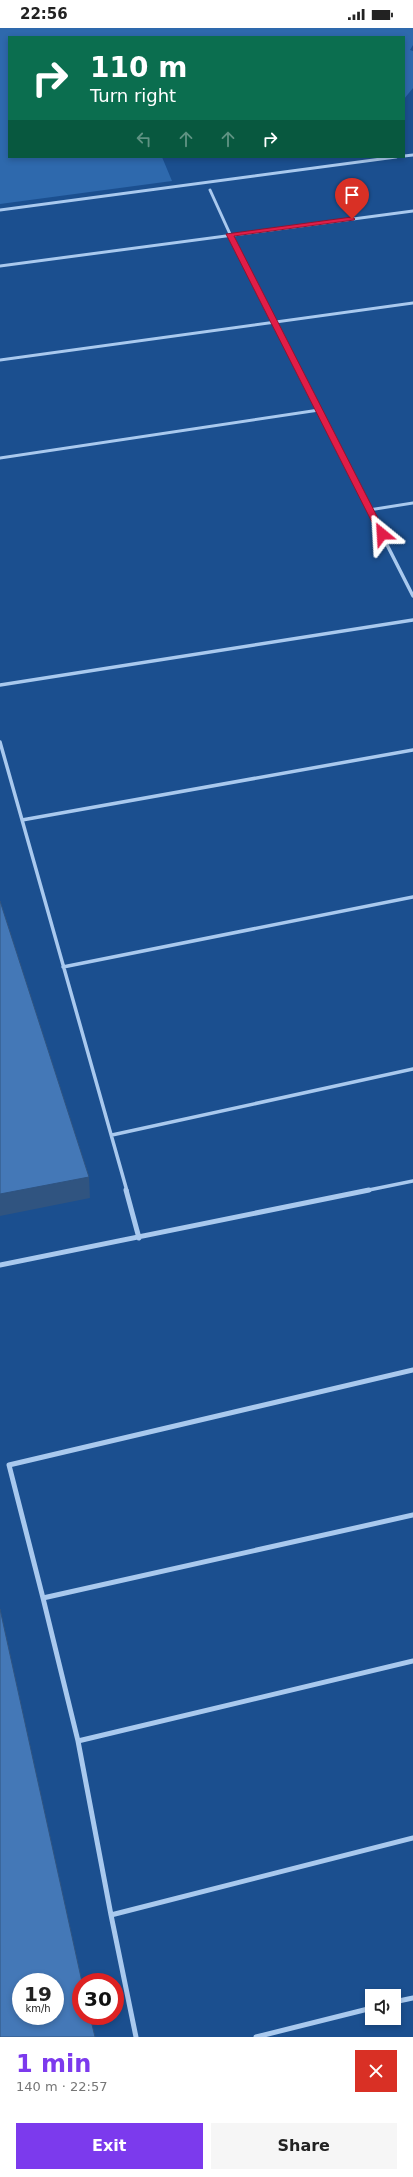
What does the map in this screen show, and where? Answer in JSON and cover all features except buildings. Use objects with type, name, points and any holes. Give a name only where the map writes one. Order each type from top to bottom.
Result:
[{"type":"street","points":[[0,210],[389,158]]},
{"type":"street","points":[[210,190],[274,323],[413,596]]},
{"type":"street","points":[[0,266],[230,234],[413,211]]},
{"type":"street","points":[[0,360],[413,303]]},
{"type":"street","points":[[0,458],[319,410]]},
{"type":"street","points":[[369,510],[413,503]]},
{"type":"street","points":[[0,685],[413,620]]},
{"type":"street","points":[[0,742],[112,1135],[139,1238]]},
{"type":"street","points":[[22,820],[413,750]]},
{"type":"street","points":[[63,967],[413,897]]},
{"type":"street","points":[[112,1135],[413,1069]]},
{"type":"street","points":[[0,1265],[139,1238],[413,1181]]},
{"type":"street","points":[[136,2037],[78,1741],[9,1464],[413,1370]]},
{"type":"street","points":[[43,1598],[413,1515]]},
{"type":"street","points":[[78,1741],[413,1661]]},
{"type":"street","points":[[111,1915],[413,1838]]},
{"type":"street","points":[[401,2001],[413,1998]]},
{"type":"street","points":[[256,2037],[365,2010]]},
{"type":"shaded area","points":[[0,28],[413,28],[413,45],[410,50],[413,51],[413,88],[405,98],[405,36],[8,36],[8,158],[162,158],[172,181],[0,204]]},
{"type":"route","points":[[352,219],[230,234],[382,534]]}]
